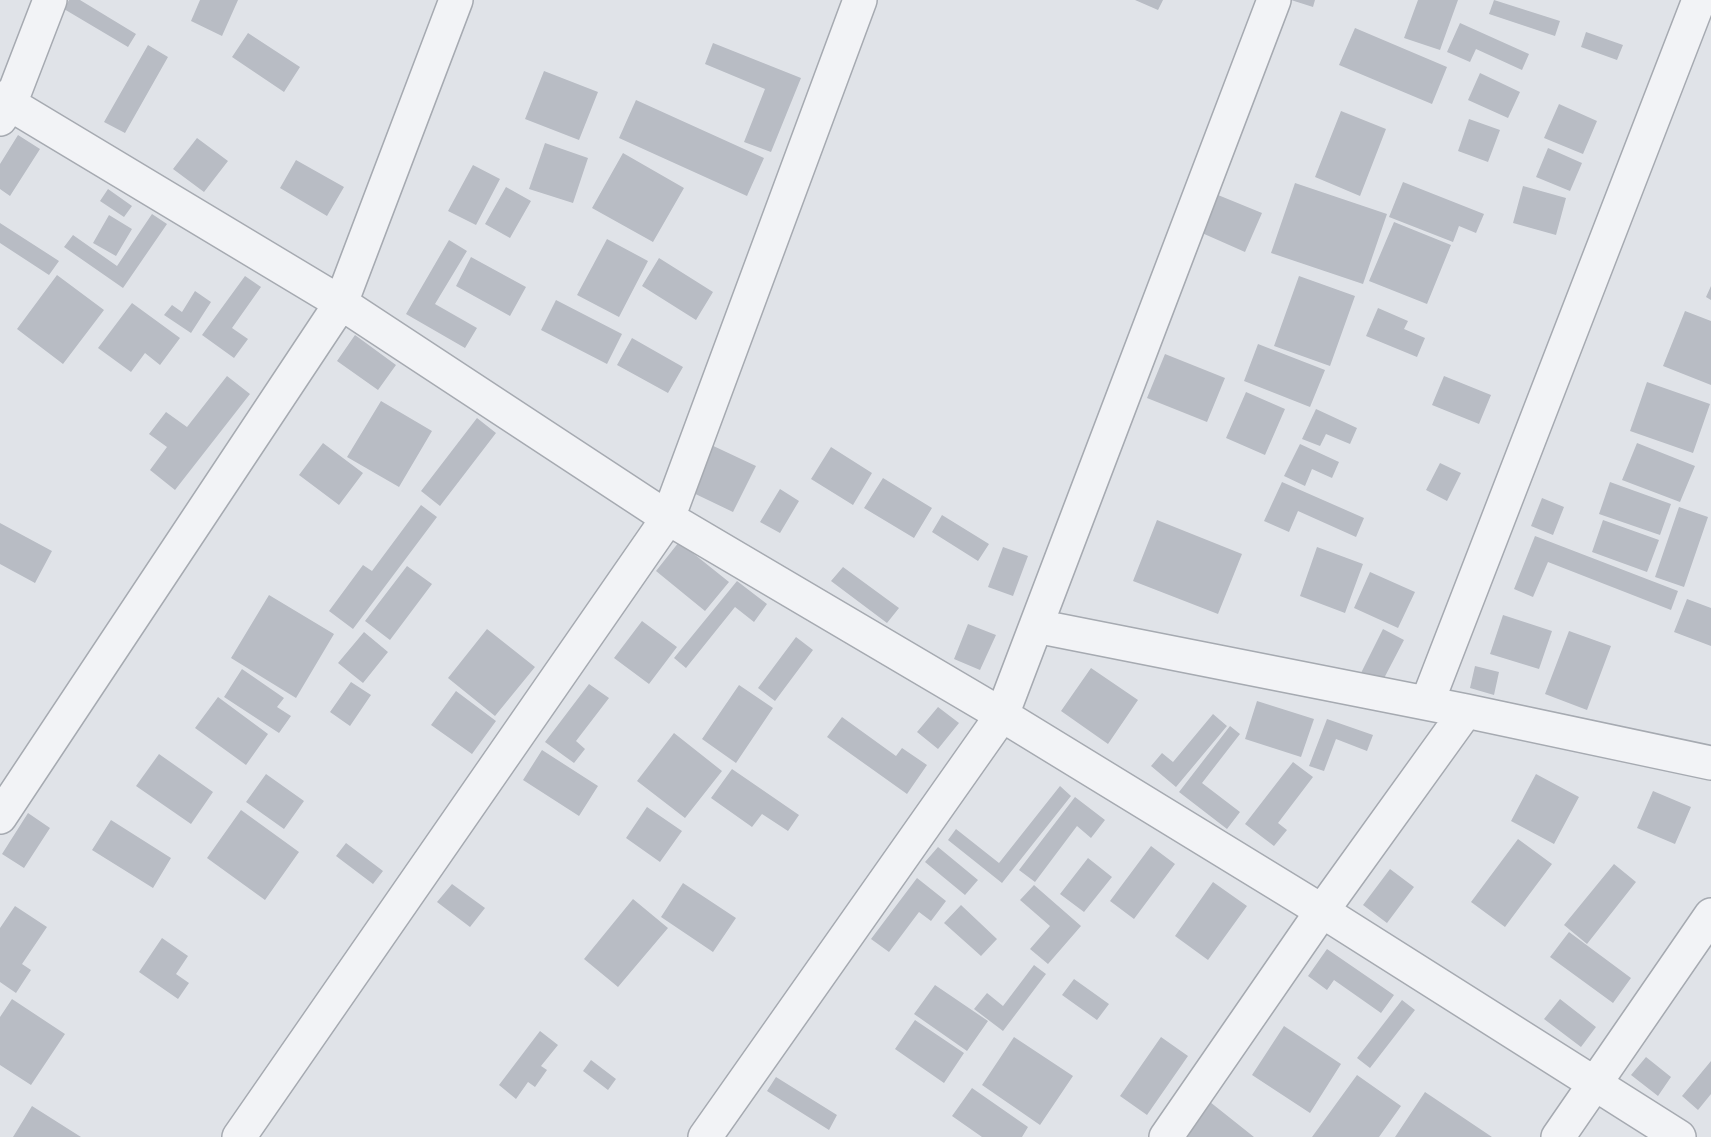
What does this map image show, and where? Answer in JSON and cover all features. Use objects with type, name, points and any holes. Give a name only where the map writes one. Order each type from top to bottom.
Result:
[{"type":"street","points":[[50,0],[3,107],[341,303],[668,518],[1002,715],[1322,912],[1680,1137]]},
{"type":"street","points":[[0,817],[341,303],[456,0]]},
{"type":"street","points":[[239,1137],[668,518],[860,0]]},
{"type":"street","points":[[705,1137],[1002,715],[1274,0]]},
{"type":"street","points":[[1427,704],[1699,0]]},
{"type":"street","points":[[1035,626],[1466,711],[1711,763]]},
{"type":"street","points":[[1166,1137],[1322,912],[1466,711]]},
{"type":"street","points":[[1558,1137],[1711,915]]},
{"type":"building","points":[[69,0],[80,0],[136,34],[128,47],[64,9]]},
{"type":"building","points":[[200,0],[238,0],[222,36],[191,21]]},
{"type":"building","points":[[1135,0],[1163,0],[1158,10]]},
{"type":"building","points":[[1291,0],[1315,0],[1313,7]]},
{"type":"building","points":[[1418,0],[1458,0],[1440,50],[1404,38]]},
{"type":"building","points":[[1494,0],[1560,21],[1555,36],[1489,14]]},
{"type":"building","points":[[1460,23],[1529,54],[1522,70],[1476,49],[1470,62],[1447,52]]},
{"type":"building","points":[[1355,28],[1447,67],[1432,104],[1339,65]]},
{"type":"building","points":[[1586,32],[1623,45],[1617,60],[1581,47]]},
{"type":"building","points":[[248,33],[300,67],[284,92],[232,57]]},
{"type":"building","points":[[713,43],[801,78],[771,152],[744,142],[765,89],[705,64]]},
{"type":"building","points":[[148,45],[168,57],[125,133],[104,122]]},
{"type":"building","points":[[544,71],[598,92],[579,140],[525,119]]},
{"type":"building","points":[[1480,73],[1520,92],[1508,118],[1468,100]]},
{"type":"building","points":[[636,100],[764,158],[747,196],[619,138]]},
{"type":"building","points":[[1559,104],[1597,121],[1583,154],[1544,138]]},
{"type":"building","points":[[1341,111],[1386,129],[1360,196],[1315,177]]},
{"type":"building","points":[[1469,119],[1500,130],[1488,162],[1458,151]]},
{"type":"building","points":[[18,135],[40,149],[10,196],[0,189],[0,164]]},
{"type":"building","points":[[197,138],[228,161],[204,192],[173,169]]},
{"type":"building","points":[[545,143],[588,158],[573,203],[529,189]]},
{"type":"building","points":[[1548,148],[1582,163],[1570,191],[1536,177]]},
{"type":"building","points":[[623,153],[684,188],[653,242],[592,208]]},
{"type":"building","points":[[296,160],[344,187],[327,216],[280,188]]},
{"type":"building","points":[[473,165],[500,179],[476,225],[448,211]]},
{"type":"building","points":[[1403,182],[1484,214],[1476,233],[1459,226],[1453,242],[1389,217]]},
{"type":"building","points":[[1295,183],[1387,214],[1363,284],[1271,253]]},
{"type":"building","points":[[1523,186],[1566,198],[1556,235],[1513,223]]},
{"type":"building","points":[[506,187],[531,201],[510,238],[485,224]]},
{"type":"building","points":[[108,189],[132,206],[124,217],[100,201]]},
{"type":"building","points":[[1218,195],[1262,213],[1245,252],[1202,233]]},
{"type":"building","points":[[152,214],[167,224],[123,288],[64,247],[73,235],[117,266]]},
{"type":"building","points":[[109,215],[132,229],[116,256],[93,243]]},
{"type":"building","points":[[1394,222],[1451,245],[1427,304],[1369,281]]},
{"type":"building","points":[[0,223],[59,261],[49,275],[0,243]]},
{"type":"building","points":[[607,239],[648,261],[619,317],[577,295]]},
{"type":"building","points":[[449,240],[467,251],[435,304],[477,328],[465,348],[406,314]]},
{"type":"building","points":[[471,257],[526,287],[510,316],[456,286]]},
{"type":"building","points":[[659,258],[713,292],[696,320],[642,286]]},
{"type":"building","points":[[57,275],[104,310],[63,364],[17,329]]},
{"type":"building","points":[[245,276],[261,287],[232,328],[248,339],[234,358],[202,335]]},
{"type":"building","points":[[1299,276],[1355,296],[1330,366],[1274,346]]},
{"type":"building","points":[[1711,286],[1711,300],[1706,297]]},
{"type":"building","points":[[195,291],[211,302],[191,333],[164,315],[172,305],[182,312]]},
{"type":"building","points":[[556,300],[622,334],[607,364],[541,330]]},
{"type":"building","points":[[132,303],[180,338],[160,365],[145,353],[131,372],[98,348]]},
{"type":"building","points":[[1378,308],[1408,321],[1404,329],[1425,338],[1417,357],[1366,336]]},
{"type":"building","points":[[1685,311],[1711,321],[1711,385],[1663,366]]},
{"type":"building","points":[[355,335],[396,365],[378,390],[337,361]]},
{"type":"building","points":[[632,338],[683,367],[668,393],[617,365]]},
{"type":"building","points":[[1258,344],[1325,370],[1310,407],[1244,381]]},
{"type":"building","points":[[1165,354],[1225,378],[1207,422],[1147,398]]},
{"type":"building","points":[[227,376],[250,394],[175,490],[150,470],[167,447],[149,434],[166,412],[187,427]]},
{"type":"building","points":[[1444,376],[1491,395],[1479,424],[1432,405]]},
{"type":"building","points":[[1647,382],[1710,404],[1693,453],[1630,431]]},
{"type":"building","points":[[1246,392],[1285,409],[1265,455],[1226,438]]},
{"type":"building","points":[[381,401],[432,431],[399,487],[347,457]]},
{"type":"building","points":[[1316,409],[1357,428],[1350,444],[1326,434],[1320,446],[1302,439]]},
{"type":"building","points":[[477,418],[496,433],[440,506],[421,491]]},
{"type":"building","points":[[323,443],[363,473],[339,505],[299,475]]},
{"type":"building","points":[[707,443],[756,466],[733,512],[685,489]]},
{"type":"building","points":[[1637,443],[1695,466],[1680,502],[1622,480]]},
{"type":"building","points":[[1300,444],[1339,462],[1332,478],[1312,469],[1305,486],[1284,476]]},
{"type":"building","points":[[831,447],[872,473],[853,505],[811,479]]},
{"type":"building","points":[[1440,463],[1461,473],[1447,501],[1426,490]]},
{"type":"building","points":[[883,478],[932,508],[914,538],[864,508]]},
{"type":"building","points":[[1282,482],[1364,518],[1356,537],[1298,511],[1289,532],[1264,521]]},
{"type":"building","points":[[1610,482],[1671,504],[1660,535],[1599,514]]},
{"type":"building","points":[[780,489],[799,501],[780,533],[760,522]]},
{"type":"building","points":[[1542,498],[1564,507],[1553,535],[1531,526]]},
{"type":"building","points":[[421,505],[437,517],[353,629],[329,611],[363,565],[372,571]]},
{"type":"building","points":[[1679,507],[1708,517],[1684,587],[1655,577]]},
{"type":"building","points":[[942,515],[989,544],[978,561],[932,532]]},
{"type":"building","points":[[1157,520],[1242,554],[1218,614],[1133,581]]},
{"type":"building","points":[[1603,520],[1659,540],[1647,572],[1592,552]]},
{"type":"building","points":[[0,523],[52,551],[35,583],[0,564]]},
{"type":"building","points":[[1535,536],[1678,591],[1671,610],[1548,562],[1533,597],[1514,589]]},
{"type":"building","points":[[679,542],[729,582],[705,611],[656,571]]},
{"type":"building","points":[[1003,547],[1028,556],[1013,596],[988,587]]},
{"type":"building","points":[[1317,547],[1363,564],[1345,613],[1300,596]]},
{"type":"building","points":[[407,566],[432,584],[390,640],[365,621]]},
{"type":"building","points":[[843,567],[899,608],[887,623],[831,581]]},
{"type":"building","points":[[1370,572],[1415,592],[1398,628],[1354,608]]},
{"type":"building","points":[[737,581],[767,604],[754,622],[735,607],[686,668],[674,658]]},
{"type":"building","points":[[269,595],[334,634],[296,698],[231,658]]},
{"type":"building","points":[[1687,599],[1711,608],[1711,646],[1674,632]]},
{"type":"building","points":[[1503,615],[1552,631],[1539,669],[1490,654]]},
{"type":"building","points":[[642,621],[677,647],[649,684],[614,658]]},
{"type":"building","points":[[968,624],[996,635],[980,670],[954,659]]},
{"type":"building","points":[[487,629],[535,667],[495,716],[448,678]]},
{"type":"building","points":[[1383,629],[1404,640],[1381,684],[1361,673]]},
{"type":"building","points":[[1569,631],[1611,646],[1587,710],[1545,694]]},
{"type":"building","points":[[364,632],[388,652],[363,683],[338,663]]},
{"type":"building","points":[[796,637],[813,650],[775,701],[758,688]]},
{"type":"building","points":[[1475,666],[1499,672],[1494,695],[1470,688]]},
{"type":"building","points":[[1091,668],[1138,700],[1108,744],[1061,711]]},
{"type":"building","points":[[242,669],[284,698],[277,707],[291,716],[279,733],[224,697]]},
{"type":"building","points":[[351,682],[371,695],[350,726],[330,712]]},
{"type":"building","points":[[589,684],[609,698],[576,741],[585,749],[574,763],[545,742]]},
{"type":"building","points":[[739,685],[773,708],[736,763],[702,739]]},
{"type":"building","points":[[456,691],[496,721],[472,754],[431,725]]},
{"type":"building","points":[[218,697],[268,734],[246,765],[195,728]]},
{"type":"building","points":[[1257,701],[1314,719],[1301,757],[1245,739]]},
{"type":"building","points":[[938,707],[959,723],[938,749],[917,732]]},
{"type":"building","points":[[1213,714],[1227,726],[1176,787],[1151,766],[1162,753],[1173,762]]},
{"type":"building","points":[[842,717],[896,756],[902,748],[927,765],[907,794],[827,737]]},
{"type":"building","points":[[1327,719],[1373,735],[1367,751],[1336,739],[1324,771],[1309,766]]},
{"type":"building","points":[[1230,726],[1240,734],[1202,783],[1240,812],[1227,829],[1179,792]]},
{"type":"building","points":[[674,733],[722,771],[685,818],[637,781]]},
{"type":"building","points":[[542,750],[598,786],[579,816],[523,780]]},
{"type":"building","points":[[159,754],[213,792],[191,824],[136,786]]},
{"type":"building","points":[[1293,762],[1313,777],[1278,823],[1287,830],[1274,846],[1245,824]]},
{"type":"building","points":[[732,769],[799,815],[788,831],[762,814],[752,827],[711,798]]},
{"type":"building","points":[[266,774],[304,801],[284,829],[246,802]]},
{"type":"building","points":[[1536,774],[1579,797],[1554,844],[1511,821]]},
{"type":"building","points":[[1060,786],[1071,796],[1002,883],[948,840],[956,829],[999,863]]},
{"type":"building","points":[[1653,791],[1691,807],[1675,844],[1637,828]]},
{"type":"building","points":[[1075,797],[1105,820],[1091,838],[1077,826],[1035,882],[1019,870]]},
{"type":"building","points":[[647,807],[682,831],[660,862],[626,838]]},
{"type":"building","points":[[241,810],[299,852],[265,900],[207,858]]},
{"type":"building","points":[[28,813],[50,828],[24,868],[2,854]]},
{"type":"building","points":[[111,820],[171,858],[153,888],[92,850]]},
{"type":"building","points":[[1518,839],[1552,864],[1505,927],[1471,902]]},
{"type":"building","points":[[346,843],[383,871],[373,884],[336,856]]},
{"type":"building","points":[[1151,846],[1175,864],[1134,919],[1110,901]]},
{"type":"building","points":[[938,847],[978,880],[965,895],[925,862]]},
{"type":"building","points":[[1088,858],[1112,877],[1084,912],[1060,894]]},
{"type":"building","points":[[1614,864],[1636,882],[1587,944],[1564,925]]},
{"type":"building","points":[[1390,869],[1414,887],[1387,923],[1363,905]]},
{"type":"building","points":[[917,878],[946,901],[931,921],[919,912],[889,952],[871,939]]},
{"type":"building","points":[[1213,882],[1247,906],[1208,960],[1175,936]]},
{"type":"building","points":[[683,883],[736,918],[713,952],[661,917]]},
{"type":"building","points":[[452,884],[485,908],[470,927],[437,902]]},
{"type":"building","points":[[1034,885],[1081,926],[1048,964],[1030,949],[1050,926],[1020,900]]},
{"type":"building","points":[[633,899],[668,928],[618,987],[584,959]]},
{"type":"building","points":[[961,905],[997,939],[981,956],[944,923]]},
{"type":"building","points":[[15,906],[47,927],[22,964],[31,970],[16,993],[0,982],[0,928]]},
{"type":"building","points":[[1569,932],[1631,978],[1613,1003],[1550,957]]},
{"type":"building","points":[[162,938],[188,956],[176,974],[189,983],[178,999],[139,972]]},
{"type":"building","points":[[1327,949],[1394,995],[1381,1013],[1334,980],[1327,990],[1308,976]]},
{"type":"building","points":[[1034,965],[1046,974],[1003,1031],[974,1009],[987,993],[1003,1006]]},
{"type":"building","points":[[1074,979],[1109,1004],[1097,1020],[1062,995]]},
{"type":"building","points":[[935,985],[988,1021],[967,1051],[914,1014]]},
{"type":"building","points":[[12,999],[65,1034],[31,1085],[0,1065],[0,1017]]},
{"type":"building","points":[[1560,999],[1596,1027],[1581,1047],[1544,1019]]},
{"type":"building","points":[[1402,1000],[1415,1010],[1370,1068],[1357,1058]]},
{"type":"building","points":[[915,1020],[964,1053],[944,1083],[895,1049]]},
{"type":"building","points":[[1284,1026],[1341,1064],[1310,1113],[1252,1075]]},
{"type":"building","points":[[540,1031],[558,1045],[541,1066],[547,1070],[535,1087],[528,1082],[516,1099],[499,1085]]},
{"type":"building","points":[[1014,1037],[1073,1076],[1040,1125],[982,1085]]},
{"type":"building","points":[[1161,1037],[1188,1056],[1147,1115],[1120,1096]]},
{"type":"building","points":[[1646,1057],[1671,1077],[1658,1096],[1631,1075]]},
{"type":"building","points":[[591,1060],[616,1079],[608,1090],[583,1071]]},
{"type":"building","points":[[1711,1061],[1711,1094],[1698,1110],[1682,1096]]},
{"type":"building","points":[[1357,1075],[1401,1106],[1379,1137],[1312,1137]]},
{"type":"building","points":[[776,1077],[837,1115],[829,1130],[767,1091]]},
{"type":"building","points":[[972,1088],[1028,1127],[1022,1137],[982,1137],[952,1116]]},
{"type":"building","points":[[1425,1092],[1492,1137],[1395,1137]]},
{"type":"building","points":[[1210,1102],[1254,1137],[1183,1137]]},
{"type":"building","points":[[32,1106],[81,1137],[13,1137]]}]
